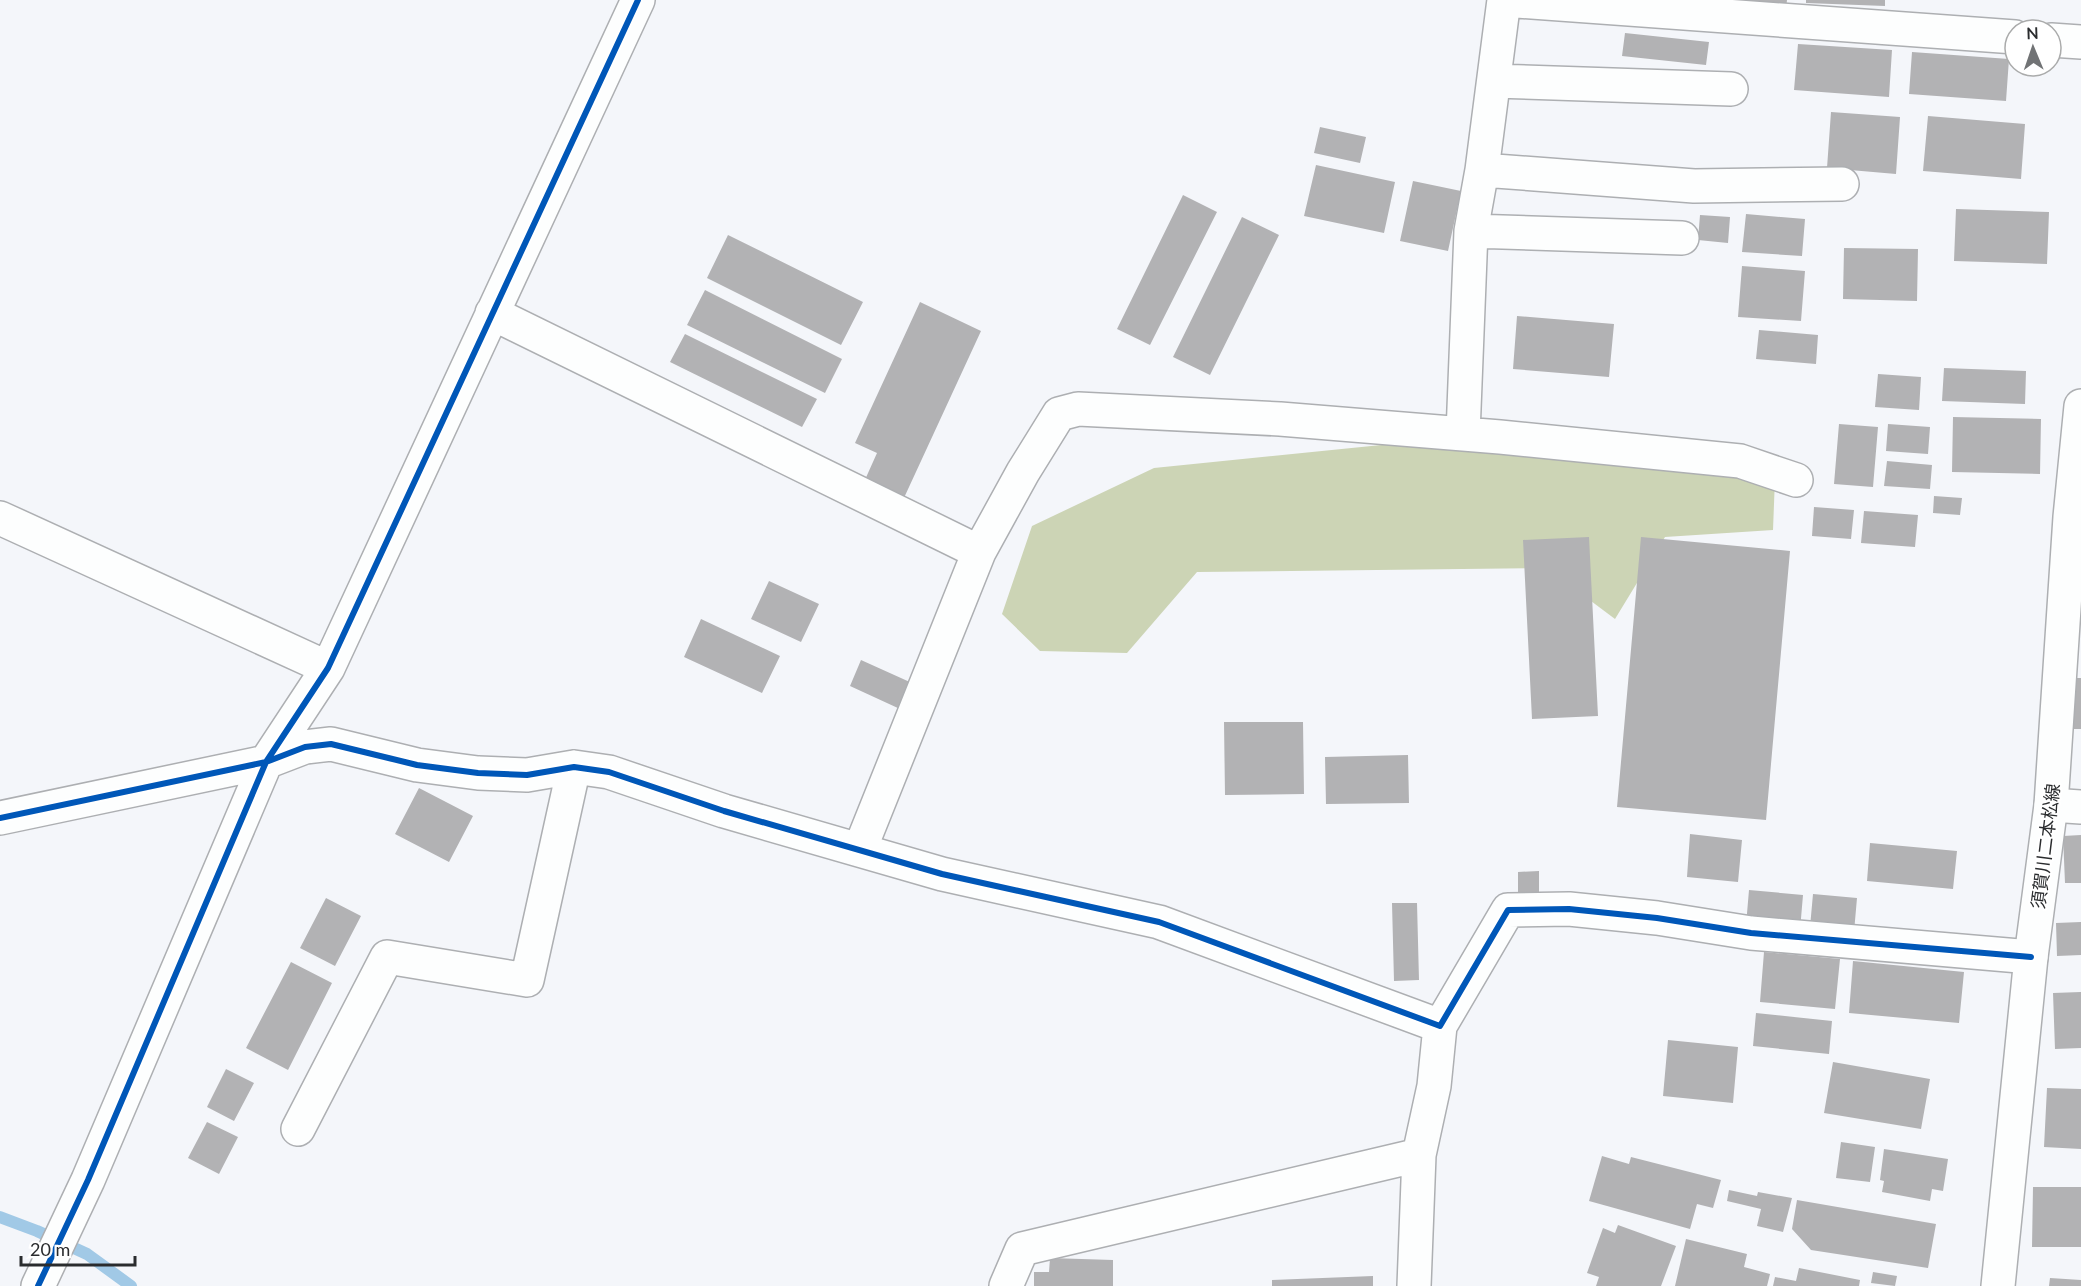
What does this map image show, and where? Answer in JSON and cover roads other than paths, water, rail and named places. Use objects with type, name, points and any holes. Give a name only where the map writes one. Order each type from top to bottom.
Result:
[{"type":"street","points":[[41,1280],[88,1180],[266,762],[328,669],[638,0]]},
{"type":"street","points":[[1463,434],[1472,231],[1504,0],[2003,36]]},
{"type":"street","points":[[2063,41],[2081,42]]},
{"type":"street","points":[[1494,81],[1731,89]]},
{"type":"street","points":[[1482,170],[1694,186],[1842,184]]},
{"type":"street","points":[[1472,231],[1682,238]]},
{"type":"street","points":[[492,314],[980,552]]},
{"type":"street","name":"須賀川二本松線","points":[[1998,1286],[2031,957],[2066,806],[2070,517],[2081,406]]},
{"type":"street","points":[[860,849],[980,552],[1023,472],[1059,414],[1078,409],[1280,419],[1463,434],[1740,461],[1796,480]]},
{"type":"street","points":[[0,518],[328,669]]},
{"type":"street","points":[[0,818],[266,762],[305,747],[331,744],[417,765],[478,772],[527,775],[574,767],[609,772],[724,811],[942,874],[1159,922],[1440,1026]]},
{"type":"street","points":[[298,1129],[387,957],[527,980],[574,767]]},
{"type":"street","points":[[1414,1286],[1419,1155],[1434,1086],[1440,1026],[1508,910],[1569,909],[1657,918],[1751,933],[2031,957]]},
{"type":"street","points":[[1006,1286],[1022,1249],[1419,1155]]},
{"type":"waterway","points":[[0,1217],[87,1254],[131,1286]]}]
